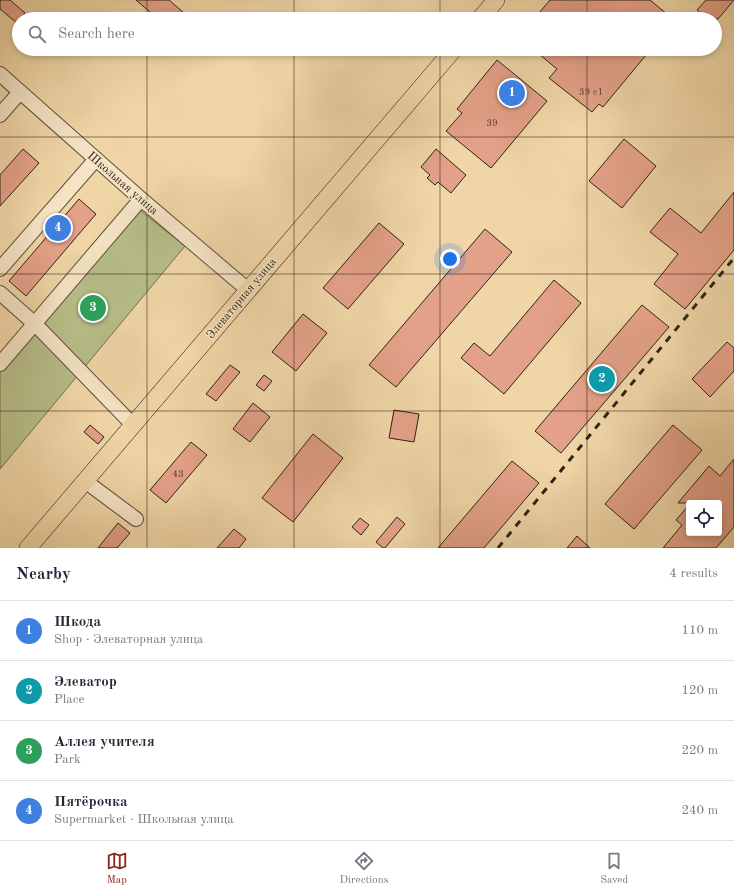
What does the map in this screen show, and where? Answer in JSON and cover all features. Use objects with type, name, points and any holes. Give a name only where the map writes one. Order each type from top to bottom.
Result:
[{"type":"main road","points":[[486,12],[496,0]]},
{"type":"main road","name":"Элеваторная улица","points":[[28,548],[448,56]]},
{"type":"street","name":"Школьная улица","points":[[0,74],[141,199],[248,290]]},
{"type":"street","points":[[0,115],[20,92]]},
{"type":"street","points":[[0,269],[96,159]]},
{"type":"street","points":[[0,364],[141,199]]},
{"type":"street","points":[[0,293],[35,324],[133,425]]},
{"type":"street","points":[[85,481],[136,520]]},
{"type":"green space","points":[[137,208],[185,246],[0,469],[0,370]]},
{"type":"building","points":[[0,0],[10,0],[24,12],[12,12],[12,19],[0,9]]},
{"type":"building","points":[[136,0],[169,0],[183,12],[150,12]]},
{"type":"building","points":[[550,0],[650,0],[665,12],[540,12]]},
{"type":"building","points":[[706,0],[734,0],[722,14],[722,12],[699,12],[697,10]]},
{"type":"building","points":[[541,56],[645,56],[603,107],[599,104],[592,112],[549,78],[557,69]]},
{"type":"building","points":[[497,60],[547,101],[491,168],[446,131],[462,113],[457,109]]},
{"type":"building","points":[[624,139],[656,166],[622,208],[589,181]]},
{"type":"building","points":[[23,149],[39,163],[0,206],[0,175]]},
{"type":"building","points":[[436,149],[466,175],[451,193],[438,182],[435,185],[427,178],[430,175],[421,167]]},
{"type":"building","points":[[734,192],[734,250],[685,309],[654,284],[678,254],[650,232],[670,208],[701,233]]},
{"type":"building","points":[[79,199],[96,214],[26,296],[9,281]]},
{"type":"building","points":[[379,223],[404,244],[348,309],[323,288]]},
{"type":"building","points":[[485,229],[512,252],[396,387],[369,365]]},
{"type":"building","points":[[554,280],[581,303],[504,394],[461,358],[474,343],[490,356]]},
{"type":"building","points":[[642,305],[669,327],[561,453],[535,431]]},
{"type":"building","points":[[303,314],[327,333],[296,371],[272,352]]},
{"type":"building","points":[[727,342],[734,348],[734,371],[710,397],[692,379]]},
{"type":"building","points":[[230,365],[240,372],[216,401],[206,394]]},
{"type":"building","points":[[264,375],[272,381],[264,391],[256,385]]},
{"type":"building","points":[[253,403],[270,417],[250,442],[233,429]]},
{"type":"building","points":[[394,410],[419,414],[414,442],[389,438]]},
{"type":"building","points":[[90,425],[104,437],[98,444],[84,432]]},
{"type":"building","points":[[673,425],[702,450],[634,529],[605,504]]},
{"type":"building","points":[[313,434],[343,458],[293,522],[262,498]]},
{"type":"building","points":[[191,442],[207,455],[166,503],[150,490]]},
{"type":"building","points":[[734,459],[734,527],[716,548],[663,548],[682,525],[676,520],[686,508],[686,536],[722,536],[722,500],[686,500],[686,503],[678,503],[709,466],[720,476]]},
{"type":"building","points":[[512,461],[539,483],[484,548],[438,548]]},
{"type":"building","points":[[397,517],[405,524],[385,548],[383,548],[376,542]]},
{"type":"building","points":[[360,518],[369,525],[361,535],[352,527]]},
{"type":"building","points":[[118,523],[130,533],[117,548],[98,548]]},
{"type":"building","points":[[234,529],[246,539],[239,548],[217,548]]},
{"type":"building","points":[[577,536],[590,548],[567,548]]},
{"type":"railway","points":[[498,548],[734,258]]},
{"type":"place","name":"Шкода","points":[[512,93]]},
{"type":"place","name":"Пятёрочка","points":[[58,228]]},
{"type":"place","name":"Аллея учителя","points":[[93,308]]},
{"type":"place","name":"Элеватор","points":[[602,379]]}]
